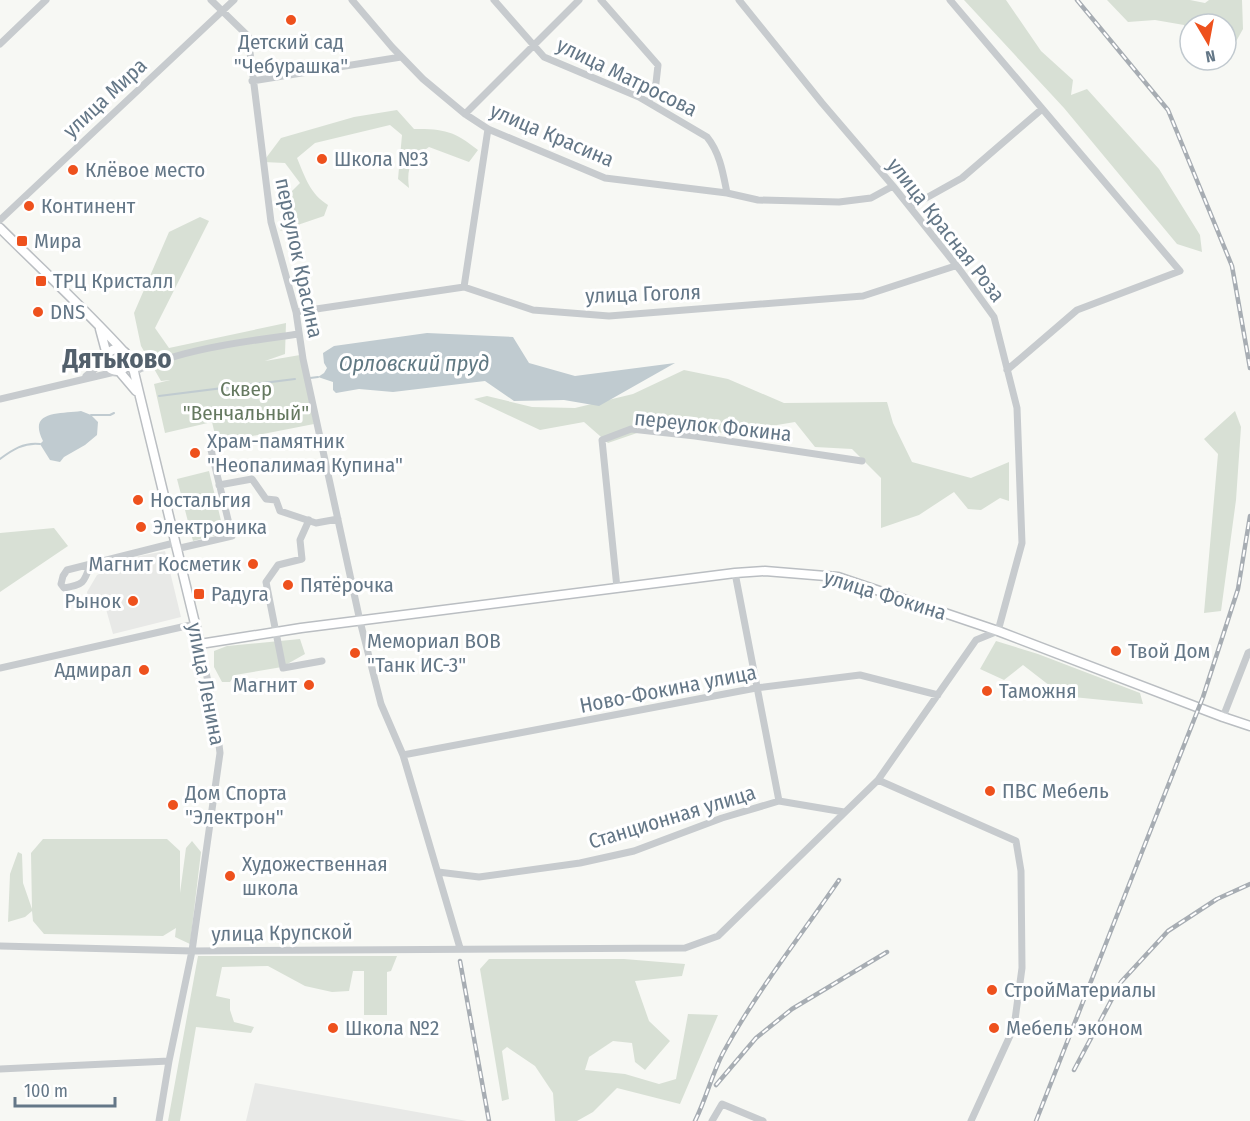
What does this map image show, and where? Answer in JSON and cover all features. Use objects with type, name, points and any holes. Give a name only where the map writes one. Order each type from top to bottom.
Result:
[{"type":"main road","name":"улица Ленина","points":[[0,228],[98,323],[126,355],[134,372],[200,644]]},
{"type":"main road","points":[[98,323],[110,368],[118,371],[138,394]]},
{"type":"main road","points":[[107,357],[115,350],[126,355],[125,368],[118,371]]},
{"type":"main road","name":"улица Фокина","points":[[200,644],[360,621],[765,571],[838,577],[998,631],[1250,726]]},
{"type":"street","points":[[0,44],[46,0]]},
{"type":"street","name":"переулок Красина","points":[[211,0],[248,36],[271,222],[296,312],[303,359],[338,519]]},
{"type":"street","name":"улица Мира","points":[[0,220],[234,0]]},
{"type":"street","name":"улица Красина","points":[[352,0],[401,57],[465,114],[488,129],[604,178],[727,193],[758,200],[839,202],[871,198],[893,186]]},
{"type":"street","name":"улица Матросова","points":[[494,0],[544,57],[649,102],[706,136],[714,146],[727,193]]},
{"type":"street","points":[[465,114],[579,0]]},
{"type":"street","points":[[601,0],[658,65],[656,83],[649,102]]},
{"type":"street","name":"улица Красная Роза","points":[[739,0],[822,104],[910,207],[994,317],[1017,408],[1022,543],[998,631]]},
{"type":"street","points":[[950,0],[1180,271],[1077,310],[1007,370]]},
{"type":"street","points":[[252,81],[401,57]]},
{"type":"street","points":[[910,207],[962,178],[1042,109]]},
{"type":"street","points":[[464,287],[488,129]]},
{"type":"street","name":"улица Гоголя","points":[[296,312],[464,287],[533,310],[609,316],[863,296],[956,266]]},
{"type":"street","points":[[134,372],[170,358],[244,342],[299,334]]},
{"type":"street","points":[[84,378],[107,357]]},
{"type":"street","points":[[0,399],[118,371]]},
{"type":"street","name":"переулок Фокина","points":[[617,588],[602,440],[631,429],[862,461]]},
{"type":"street","points":[[90,565],[118,556],[232,536],[211,450]]},
{"type":"street","points":[[219,485],[252,479],[266,499],[276,500],[280,511],[316,523],[338,519],[381,704],[403,755],[460,948]]},
{"type":"street","points":[[309,520],[300,540],[302,559],[278,565],[266,582],[283,668],[322,661]]},
{"type":"street","points":[[735,573],[779,801]]},
{"type":"street","points":[[0,668],[195,624]]},
{"type":"street","points":[[844,812],[878,780],[976,640],[998,631]]},
{"type":"street","name":"улица Ленина","points":[[159,1121],[192,951],[220,753],[216,720],[200,644]]},
{"type":"street","points":[[1223,717],[1250,652]]},
{"type":"street","name":"Ново-Фокина улица","points":[[403,755],[756,688],[860,675],[938,695]]},
{"type":"street","points":[[878,780],[1016,842],[1021,871],[1022,968],[1014,1027],[971,1121]]},
{"type":"street","name":"Станционная улица","points":[[438,872],[479,877],[580,863],[634,851],[722,818],[779,801],[844,812]]},
{"type":"street","name":"улица Крупской","points":[[0,946],[192,951],[685,948],[718,936],[844,812]]},
{"type":"street","points":[[0,1069],[169,1061]]},
{"type":"street","points":[[712,1121],[722,1104],[764,1121]]},
{"type":"shaded area","name":"Рынок","points":[[165,551],[181,617],[113,634],[106,609],[90,610],[87,592],[97,575],[129,558]]},
{"type":"shaded area","points":[[255,1083],[467,1121],[246,1121]]},
{"type":"green space","points":[[964,0],[1006,0],[1041,51],[1073,80],[1071,95],[1087,89],[1159,169],[1200,235],[1202,252],[1177,244],[1064,108]]},
{"type":"green space","points":[[1107,0],[1190,0],[1205,3],[1209,0],[1242,0],[1243,29],[1238,38],[1238,12],[1178,12],[1178,24],[1155,20],[1128,22]]},
{"type":"green space","points":[[397,110],[414,129],[449,132],[478,150],[469,162],[429,147],[418,155],[412,164],[408,174],[409,188],[398,179],[402,135],[390,125],[315,143],[297,158],[312,190],[328,205],[324,216],[280,231],[292,217],[277,206],[300,183],[285,163],[263,162],[281,138],[354,117]]},
{"type":"green space","name":"Сквер \"Венчальный\"","points":[[200,217],[209,221],[155,328],[169,348],[286,323],[285,354],[265,361],[300,355],[314,424],[217,443],[212,422],[165,433],[154,384],[170,380],[161,381],[141,346],[134,313],[169,232]]},
{"type":"green space","points":[[684,370],[728,379],[784,403],[887,402],[893,423],[912,462],[971,478],[1009,462],[1009,501],[1000,498],[981,510],[968,509],[954,492],[919,515],[881,528],[881,478],[852,449],[815,447],[795,422],[716,433],[692,422],[666,423],[608,443],[584,422],[540,430],[474,399],[487,396],[532,407],[575,408],[633,394]]},
{"type":"green space","points":[[1235,411],[1241,427],[1236,500],[1221,611],[1204,613],[1218,454],[1204,439]]},
{"type":"green space","points":[[209,471],[224,533],[193,541],[177,479]]},
{"type":"green space","points":[[54,528],[68,546],[0,592],[0,533]]},
{"type":"green space","points":[[300,639],[305,654],[282,667],[235,675],[230,682],[222,682],[214,667],[214,651],[227,646]]},
{"type":"green space","points":[[996,641],[1038,654],[1140,693],[1143,704],[1063,696],[1023,665],[1004,680],[980,669]]},
{"type":"green space","points":[[43,839],[167,839],[180,851],[180,893],[186,848],[192,841],[201,852],[190,944],[175,937],[176,928],[163,936],[44,934],[33,921],[32,911],[25,917],[8,922],[10,874],[18,852],[22,854],[23,883],[32,909],[31,853]]},
{"type":"green space","points":[[198,956],[397,956],[391,971],[387,972],[387,1015],[364,1015],[364,971],[353,971],[349,991],[332,992],[305,986],[268,966],[222,967],[216,996],[230,999],[230,1010],[234,1022],[254,1027],[251,1033],[196,1027],[180,1121],[168,1121]]},
{"type":"green space","points":[[489,959],[624,959],[685,964],[682,976],[635,981],[649,1021],[670,1041],[645,1070],[635,1062],[632,1043],[613,1041],[589,1057],[585,1070],[625,1074],[659,1084],[676,1079],[688,1014],[718,1015],[680,1104],[617,1088],[593,1112],[577,1121],[555,1121],[553,1093],[535,1066],[507,1047],[502,1051],[509,1099],[502,1101],[480,969]]},
{"type":"water","name":"Орловский пруд","points":[[427,333],[513,337],[529,363],[575,376],[675,363],[599,406],[564,400],[514,401],[485,381],[393,392],[359,389],[336,393],[333,390],[333,382],[318,377],[327,368],[323,353],[334,346]]},
{"type":"water","points":[[81,411],[91,415],[98,422],[97,435],[60,462],[50,460],[40,444],[43,441],[39,424],[48,416]]},
{"type":"waterway","points":[[310,378],[318,377]]},
{"type":"waterway","points":[[159,396],[295,379]]},
{"type":"waterway","points":[[91,415],[114,413]]},
{"type":"waterway","points":[[0,459],[23,445],[40,444]]},
{"type":"railway","points":[[1077,0],[1168,110],[1232,266],[1250,368]]},
{"type":"railway","points":[[1036,1121],[1203,697],[1238,589],[1250,516]]},
{"type":"railway","points":[[695,1121],[719,1061],[736,1030],[764,986],[839,880]]},
{"type":"railway","points":[[1074,1070],[1121,982],[1168,931],[1217,899],[1250,884]]},
{"type":"railway","points":[[716,1085],[756,1038],[792,1009],[887,952]]},
{"type":"railway","points":[[460,961],[489,1121]]},
{"type":"place","name":"Детский сад \"Чебурашка\"","points":[[291,20]]},
{"type":"place","name":"Школа №3","points":[[322,159]]},
{"type":"place","name":"Клёвое место","points":[[73,170]]},
{"type":"place","name":"Континент","points":[[29,206]]},
{"type":"place","name":"Мира","points":[[22,241]]},
{"type":"place","name":"ТРЦ Кристалл","points":[[41,281]]},
{"type":"place","name":"DNS","points":[[38,312]]},
{"type":"place","name":"Храм-памятник \"Неопалимая Купина\"","points":[[195,453]]},
{"type":"place","name":"Ностальгия","points":[[138,500]]},
{"type":"place","name":"Электроника","points":[[141,527]]},
{"type":"place","name":"Магнит Косметик","points":[[253,564]]},
{"type":"place","name":"Пятёрочка","points":[[288,585]]},
{"type":"place","name":"Радуга","points":[[199,594]]},
{"type":"place","name":"Рынок","points":[[133,601]]},
{"type":"place","name":"Твой Дом","points":[[1116,651]]},
{"type":"place","name":"Мемориал ВОВ \"Танк ИС-3\"","points":[[355,653]]},
{"type":"place","name":"Адмирал","points":[[144,670]]},
{"type":"place","name":"Магнит","points":[[309,685]]},
{"type":"place","name":"Таможня","points":[[987,691]]},
{"type":"place","name":"ПВС Мебель","points":[[990,791]]},
{"type":"place","name":"Дом Спорта \"Электрон\"","points":[[173,805]]},
{"type":"place","name":"Художественная школа","points":[[230,876]]},
{"type":"place","name":"СтройМатериалы","points":[[992,990]]},
{"type":"place","name":"Школа №2","points":[[333,1028]]},
{"type":"place","name":"Мебель эконом","points":[[994,1028]]},
{"type":"district","name":"Дятьково","points":[[117,359]]}]
